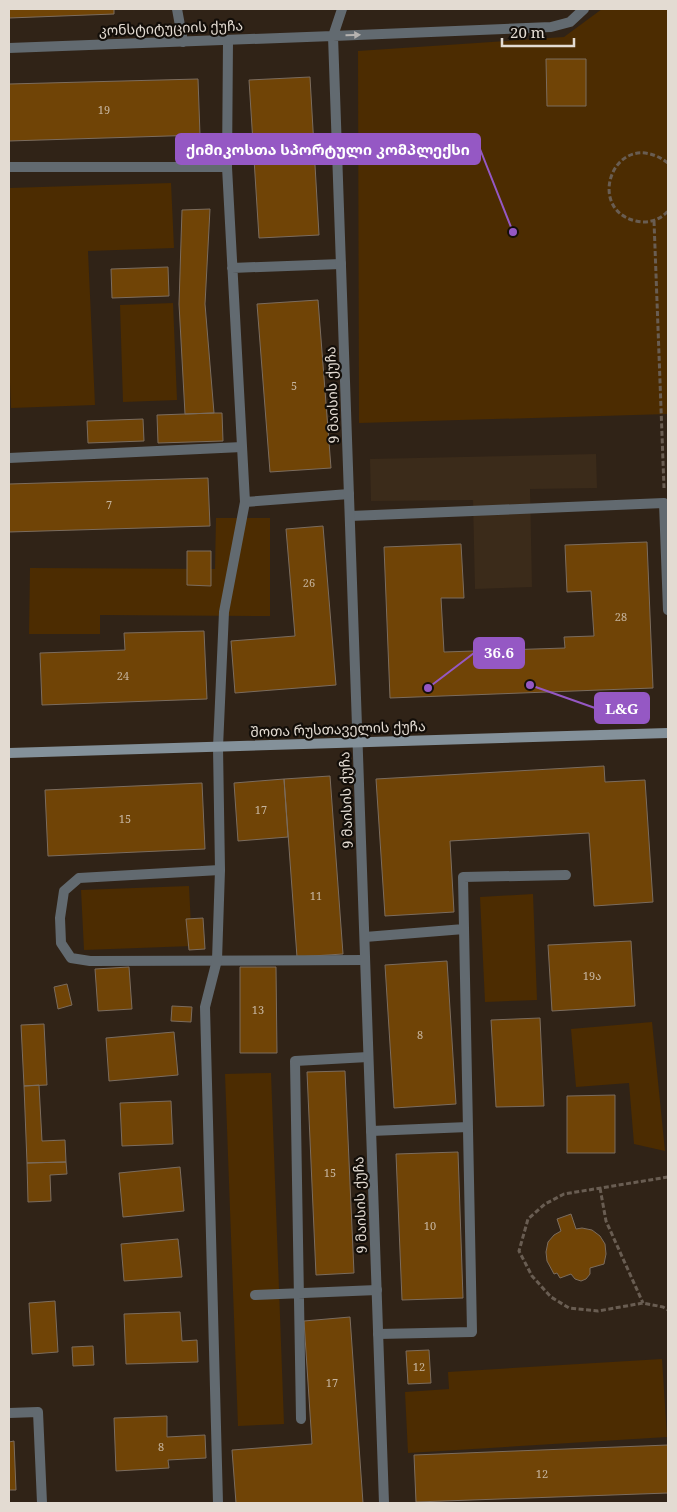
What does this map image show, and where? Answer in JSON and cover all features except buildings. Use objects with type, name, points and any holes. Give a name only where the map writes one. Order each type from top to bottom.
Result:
[{"type":"street","points":[[177,9],[183,42]]},
{"type":"street","points":[[333,36],[342,9]]},
{"type":"street","name":"კონსტიტუციის ქუჩა","points":[[9,48],[551,27],[570,22],[584,9]]},
{"type":"street","name":"9 მაისის ქუჩა","points":[[333,36],[384,1503]]},
{"type":"street","points":[[218,1503],[206,1007],[217,960],[220,870],[218,747],[224,612],[245,502],[227,167],[228,40]]},
{"type":"street","points":[[9,167],[227,167]]},
{"type":"street","points":[[232,268],[341,264]]},
{"type":"street","points":[[9,458],[242,447]]},
{"type":"street","points":[[245,502],[349,494]]},
{"type":"street","points":[[350,516],[664,503],[668,563],[668,610]]},
{"type":"street","name":"შოთა რუსთაველის ქუჩა","points":[[9,753],[668,733]]},
{"type":"street","points":[[220,870],[79,878],[64,891],[60,918],[61,943],[71,958],[90,960],[365,960]]},
{"type":"street","points":[[378,1334],[472,1332],[463,877],[566,875]]},
{"type":"street","points":[[364,937],[464,929]]},
{"type":"street","points":[[301,1419],[295,1061],[368,1057]]},
{"type":"street","points":[[371,1130],[468,1127]]},
{"type":"street","points":[[255,1295],[377,1290]]},
{"type":"street","points":[[9,1413],[38,1412],[42,1503]]},
{"type":"path","points":[[668,163],[660,156],[649,153],[638,153],[628,156],[612,172],[609,182],[612,204],[630,220],[654,221],[668,211]]},
{"type":"path","points":[[654,221],[664,503]]},
{"type":"path","points":[[668,1176],[564,1194],[545,1204],[528,1218],[519,1250],[532,1276],[550,1298],[569,1308],[598,1311],[643,1303],[663,1307],[668,1310]]},
{"type":"path","points":[[600,1188],[606,1221],[643,1303]]},
{"type":"shaded area","points":[[602,9],[668,9],[668,414],[359,423],[358,51],[564,37]]},
{"type":"shaded area","points":[[171,183],[174,248],[88,251],[95,405],[11,408],[9,358],[9,188]]},
{"type":"shaded area","points":[[173,303],[177,400],[123,402],[120,305]]},
{"type":"shaded area","points":[[596,454],[597,488],[530,489],[532,587],[475,589],[473,500],[371,501],[370,459]]},
{"type":"shaded area","points":[[216,518],[270,518],[270,616],[100,615],[100,634],[29,634],[30,568],[215,569]]},
{"type":"shaded area","points":[[189,886],[192,946],[84,950],[81,890]]},
{"type":"shaded area","points":[[533,894],[537,1000],[485,1002],[480,897]]},
{"type":"shaded area","points":[[652,1022],[665,1151],[634,1144],[629,1083],[576,1087],[571,1029]]},
{"type":"shaded area","points":[[271,1073],[284,1424],[238,1426],[225,1074]]},
{"type":"shaded area","points":[[662,1359],[667,1437],[408,1453],[405,1392],[449,1389],[448,1372]]},
{"type":"place","name":"ქიმიკოსთა სპორტული კომპლექსი","points":[[513,232]]},
{"type":"place","name":"L&G","points":[[530,685]]},
{"type":"place","name":"36.6","points":[[428,688]]}]
